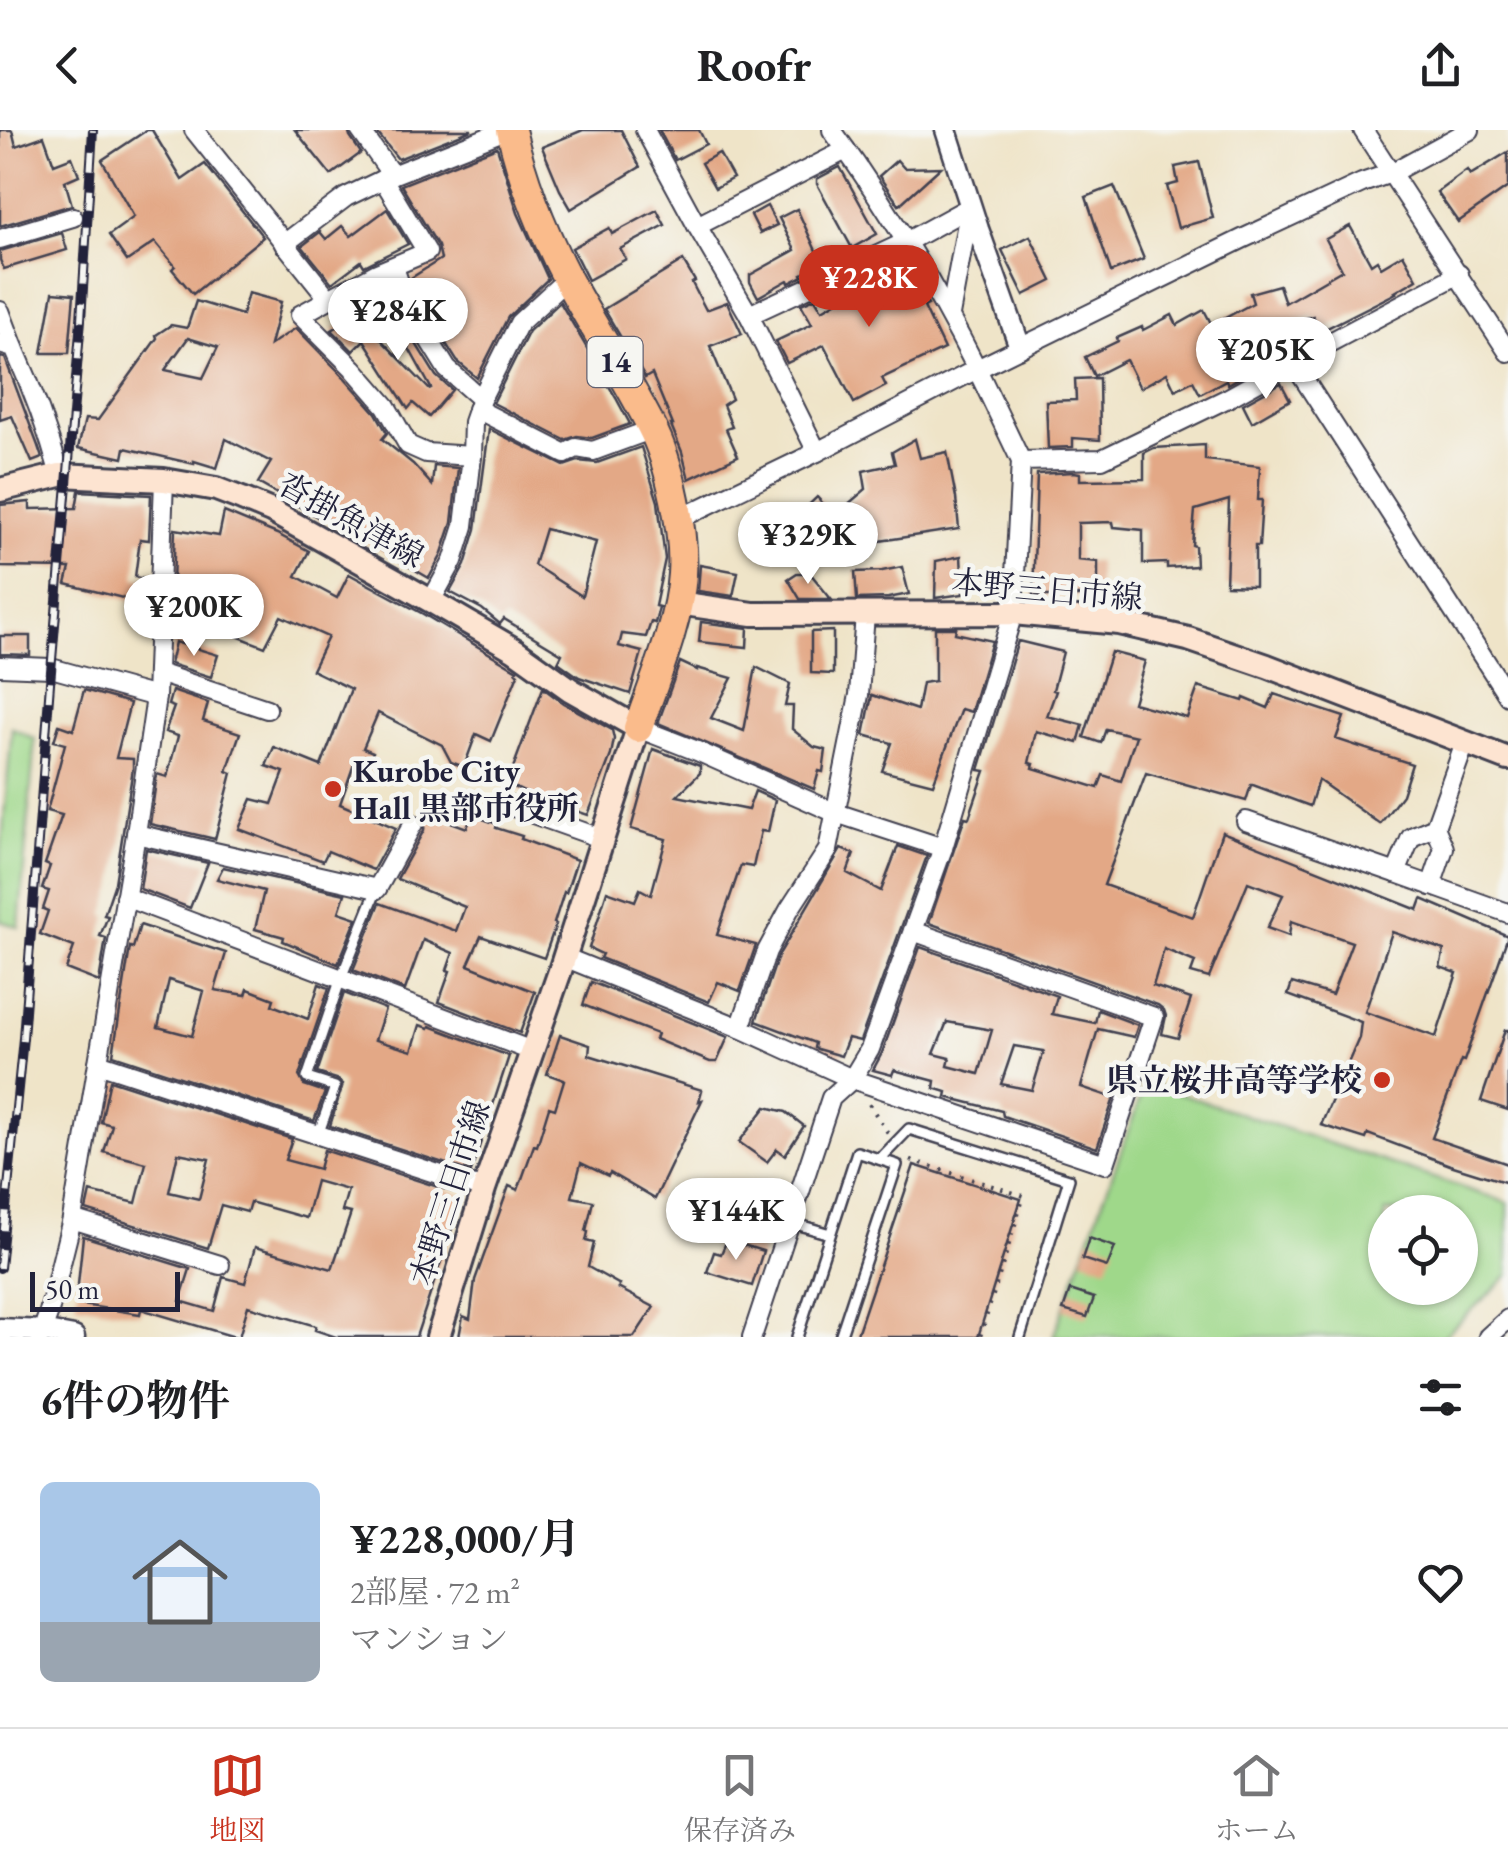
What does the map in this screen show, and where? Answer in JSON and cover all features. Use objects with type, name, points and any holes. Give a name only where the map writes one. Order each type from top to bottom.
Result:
[{"type":"main road","name":"14","points":[[509,130],[532,203],[567,278],[654,429],[679,519],[683,572],[678,603],[638,728]]},
{"type":"main road","name":"沓掛魚津線","points":[[0,490],[60,475],[164,480],[216,490],[270,511],[432,601],[638,728]]},
{"type":"main road","name":"本野三日市線","points":[[678,603],[753,614],[1014,613],[1119,623],[1188,639],[1268,666],[1506,754]]},
{"type":"main road","name":"本野三日市線","points":[[438,1337],[638,728]]},
{"type":"street","points":[[194,130],[329,299]]},
{"type":"street","points":[[360,130],[427,252],[377,273],[300,315],[386,406],[408,444],[426,452],[472,456]]},
{"type":"street","points":[[284,244],[346,197],[509,130]]},
{"type":"street","points":[[646,130],[818,452]]},
{"type":"street","points":[[752,1337],[831,1098],[852,1079],[870,1049],[913,931],[943,848],[1014,613],[1020,461],[950,315],[832,130]]},
{"type":"street","points":[[946,130],[1020,347]]},
{"type":"street","points":[[1363,130],[1508,352]]},
{"type":"street","points":[[679,519],[818,452],[977,368],[1391,172],[1470,130]]},
{"type":"street","points":[[697,226],[846,150]]},
{"type":"street","points":[[748,315],[906,242],[970,207]]},
{"type":"street","points":[[950,315],[970,207]]},
{"type":"street","points":[[0,239],[73,216]]},
{"type":"street","points":[[394,267],[406,303],[447,369],[479,404],[565,454],[576,448],[592,452],[654,429]]},
{"type":"street","points":[[1020,461],[1102,459],[1228,398],[1459,274]]},
{"type":"street","points":[[432,601],[453,561],[464,526],[473,422],[479,404],[519,322],[567,278]]},
{"type":"street","points":[[0,311],[7,346],[46,424],[60,475]]},
{"type":"street","points":[[1293,362],[1508,696]]},
{"type":"street","points":[[41,1334],[72,1219],[156,697],[164,480]]},
{"type":"street","points":[[740,1028],[767,950],[828,850],[859,695],[865,614]]},
{"type":"street","points":[[0,666],[51,668],[156,697]]},
{"type":"street","points":[[158,673],[268,709]]},
{"type":"street","points":[[638,728],[836,813],[943,848]]},
{"type":"street","points":[[1431,886],[1444,848],[1435,827],[1466,742]]},
{"type":"street","points":[[502,803],[603,839]]},
{"type":"street","points":[[1246,821],[1508,914]]},
{"type":"street","points":[[136,834],[376,888],[412,824]]},
{"type":"street","points":[[1396,873],[1412,837],[1435,827]]},
{"type":"street","points":[[125,897],[532,1051]]},
{"type":"street","points":[[564,957],[740,1028],[852,1079],[1104,1164],[1154,1017],[913,931]]},
{"type":"street","points":[[98,1063],[484,1189]]},
{"type":"street","points":[[72,1219],[220,1266]]},
{"type":"street","points":[[1488,1337],[1508,1319]]},
{"type":"street","points":[[0,1329],[74,1337]]},
{"type":"lane","points":[[318,1135],[334,1087],[307,1078],[376,888]]},
{"type":"lane","points":[[880,1159],[910,1129],[1069,1179],[1020,1337]]},
{"type":"lane","points":[[797,1337],[857,1152],[897,1165],[840,1337]]},
{"type":"lane","points":[[789,1222],[830,1234]]},
{"type":"path","points":[[852,1079],[910,1162],[1024,1196],[980,1337]]},
{"type":"green space","points":[[12,728],[35,739],[19,927],[0,921],[0,863]]},
{"type":"green space","points":[[1146,1082],[1508,1203],[1508,1276],[1478,1304],[1478,1195],[1368,1195],[1368,1305],[1477,1305],[1443,1337],[1053,1337]]},
{"type":"building","points":[[0,130],[12,130],[16,146],[44,136],[54,164],[72,157],[79,175],[65,181],[72,205],[0,226]]},
{"type":"building","points":[[152,130],[182,180],[205,164],[263,237],[193,294],[155,242],[127,261],[109,235],[134,217],[102,160]]},
{"type":"building","points":[[295,130],[348,130],[361,153],[331,175]]},
{"type":"building","points":[[375,130],[472,130],[398,159]]},
{"type":"building","points":[[583,130],[621,130],[640,167],[571,209],[542,147]]},
{"type":"building","points":[[659,130],[699,130],[706,144],[675,160]]},
{"type":"building","points":[[497,147],[518,213],[548,279],[508,317],[477,378],[457,361],[417,298],[411,278],[441,259],[438,246],[401,185]]},
{"type":"building","points":[[1508,152],[1508,187],[1458,222],[1437,192],[1467,170],[1470,175]]},
{"type":"building","points":[[719,153],[733,178],[715,188],[701,163]]},
{"type":"building","points":[[897,160],[904,168],[941,167],[899,205],[879,176]]},
{"type":"building","points":[[1199,162],[1213,218],[1178,228],[1167,186],[1178,183],[1175,167]]},
{"type":"building","points":[[840,167],[877,234],[852,248],[817,184],[817,179]]},
{"type":"building","points":[[1114,186],[1144,259],[1111,272],[1086,197]]},
{"type":"building","points":[[767,206],[777,225],[760,233],[751,215]]},
{"type":"building","points":[[387,209],[408,244],[364,266],[361,261],[332,283],[302,246],[320,232],[326,239],[342,226],[351,236]]},
{"type":"building","points":[[797,209],[822,264],[758,297],[750,275],[795,250],[779,218]]},
{"type":"building","points":[[657,210],[665,225],[620,249],[626,259],[588,280],[572,248],[609,228],[612,234]]},
{"type":"building","points":[[1350,226],[1371,264],[1377,260],[1381,267],[1403,254],[1417,279],[1321,331],[1313,316],[1257,333],[1271,360],[1228,384],[1226,380],[1200,394],[1193,381],[1175,390],[1167,373],[1140,388],[1126,360],[1094,376],[1085,357],[1142,327],[1143,330],[1172,315],[1177,325],[1204,310],[1212,325],[1253,303],[1250,293],[1279,285],[1285,303],[1342,270],[1326,239]]},
{"type":"building","points":[[62,233],[67,250],[4,269],[0,251]]},
{"type":"building","points":[[1030,236],[1052,281],[1024,295],[1002,250]]},
{"type":"building","points":[[901,258],[928,305],[924,307],[944,349],[882,378],[886,386],[854,403],[824,345],[787,363],[776,341],[812,324],[801,304],[815,298],[822,310],[855,291],[851,284]]},
{"type":"building","points":[[683,261],[706,310],[727,302],[742,334],[710,346],[732,399],[723,405],[732,427],[726,429],[738,456],[689,479],[652,374],[645,378],[604,309]]},
{"type":"building","points":[[53,292],[74,294],[69,353],[42,353]]},
{"type":"building","points":[[248,293],[281,302],[270,345],[296,328],[376,413],[387,433],[382,439],[432,485],[434,466],[458,468],[452,523],[429,578],[258,483],[271,462],[226,439],[217,468],[125,448],[123,458],[78,448],[85,419],[98,420],[156,335],[171,325],[187,328],[196,301],[242,315]],"holes":[[[188,338],[218,347],[203,378],[165,370]]]},
{"type":"building","points":[[389,293],[395,310],[436,376],[452,390],[429,417],[413,403],[408,409],[364,340],[353,351],[332,330],[342,324],[346,329],[357,315],[431,388],[381,298]]},
{"type":"building","points":[[560,302],[630,424],[592,438],[577,436],[565,440],[493,403],[529,331]]},
{"type":"building","points":[[0,357],[5,358],[42,458],[32,462],[12,416],[0,420]]},
{"type":"building","points":[[1099,378],[1100,440],[1073,438],[1073,447],[1048,448],[1046,401],[1076,400],[1075,379]]},
{"type":"building","points":[[1281,383],[1290,400],[1252,422],[1243,404]]},
{"type":"building","points":[[489,429],[564,466],[578,461],[597,463],[641,447],[658,502],[665,559],[655,623],[651,622],[646,637],[622,634],[619,646],[642,652],[630,694],[579,677],[558,662],[562,654],[504,619],[500,624],[450,592],[465,565],[476,529]],"holes":[[[545,529],[596,542],[582,596],[534,565]]]},
{"type":"building","points":[[915,439],[920,458],[947,452],[959,529],[873,542],[869,513],[826,552],[795,518],[817,497],[834,516],[866,489],[863,471],[895,464],[892,452]]},
{"type":"building","points":[[1205,445],[1205,460],[1260,466],[1258,500],[1262,500],[1259,546],[1255,546],[1255,586],[1226,585],[1229,500],[1195,510],[1192,545],[1196,566],[1167,568],[1167,563],[1143,564],[1143,530],[1114,527],[1113,522],[1078,523],[1078,560],[1098,562],[1098,596],[1033,596],[1037,474],[1074,472],[1080,473],[1080,480],[1144,479],[1144,453],[1154,448]]},
{"type":"building","points":[[79,491],[151,495],[149,540],[140,539],[135,577],[148,580],[147,604],[66,584],[70,568],[0,567],[0,505],[30,502],[30,509],[76,508]]},
{"type":"building","points":[[224,512],[309,551],[296,576],[337,598],[349,574],[517,670],[491,741],[476,734],[464,767],[451,762],[442,745],[378,713],[363,748],[373,752],[367,770],[354,764],[340,804],[396,828],[373,870],[328,851],[323,861],[239,829],[252,799],[272,804],[284,772],[266,766],[274,747],[321,766],[351,689],[312,670],[328,637],[281,616],[265,647],[229,633],[236,617],[199,606],[196,616],[172,610],[175,529],[219,536]]},
{"type":"building","points":[[961,556],[963,594],[935,598],[936,561]]},
{"type":"building","points":[[700,565],[738,572],[733,596],[698,591]]},
{"type":"building","points":[[902,567],[909,594],[857,599],[855,572]]},
{"type":"building","points":[[797,573],[810,573],[831,599],[800,599],[788,579]]},
{"type":"building","points":[[701,622],[748,628],[747,647],[699,642]]},
{"type":"building","points":[[935,628],[956,628],[955,633],[992,641],[971,712],[961,709],[933,784],[882,771],[892,743],[864,735],[872,695],[917,710],[922,683],[935,681]]},
{"type":"building","points":[[833,631],[833,674],[811,673],[811,632]]},
{"type":"building","points":[[0,636],[30,636],[30,655],[0,654]]},
{"type":"building","points":[[1018,641],[1063,652],[1047,716],[1083,725],[1078,743],[1036,731],[1029,763],[1034,764],[1033,768],[1098,788],[1103,775],[1121,781],[1136,736],[1106,729],[1101,743],[1084,737],[1111,652],[1145,661],[1133,703],[1187,718],[1198,687],[1268,708],[1274,694],[1344,717],[1336,739],[1412,764],[1402,795],[1380,824],[1318,780],[1310,806],[1253,785],[1246,801],[1146,773],[1104,885],[1193,917],[1222,832],[1418,910],[1422,899],[1508,936],[1432,1138],[1508,1164],[1508,1183],[1368,1134],[1366,1139],[1321,1125],[1359,1038],[1361,1022],[1288,995],[1292,983],[1332,995],[1352,942],[1291,921],[1289,936],[1267,928],[1283,895],[1248,882],[1209,978],[1191,973],[1195,962],[1164,949],[1153,986],[1191,999],[1178,1038],[1162,1034],[1166,1016],[1158,1005],[929,923],[985,771],[979,770]],"holes":[[[1392,932],[1444,950],[1440,967],[1457,973],[1436,1037],[1365,1012]]]},
{"type":"building","points":[[175,642],[218,655],[211,677],[170,664]]},
{"type":"building","points":[[680,662],[732,678],[711,718],[744,731],[756,667],[790,684],[785,706],[793,706],[792,729],[814,747],[826,750],[823,772],[819,771],[814,789],[658,723]]},
{"type":"building","points":[[543,688],[612,730],[611,755],[588,815],[507,784]]},
{"type":"building","points":[[84,690],[130,703],[116,758],[133,759],[115,883],[100,936],[106,938],[99,982],[66,969],[74,947],[40,934],[48,911],[43,909],[49,891],[42,889],[50,866],[45,864],[62,815],[47,811],[65,744],[54,741],[59,725],[73,730]]},
{"type":"building","points":[[172,691],[208,703],[203,721],[240,733],[227,771],[232,773],[215,839],[150,824],[157,774],[167,777],[178,736],[165,732],[174,707],[168,705]]},
{"type":"building","points":[[653,749],[700,766],[700,773],[677,796],[748,810],[755,791],[775,800],[768,832],[761,831],[753,867],[741,865],[717,935],[756,945],[740,991],[718,982],[709,1002],[600,958],[602,954],[589,948],[607,891],[635,901],[640,889],[651,895],[666,839],[631,829]]},
{"type":"building","points":[[426,813],[467,828],[472,815],[577,860],[544,958],[481,936],[468,965],[535,992],[520,1033],[439,1002],[453,953],[423,940],[405,990],[353,970],[380,903],[456,931],[465,907],[397,879],[424,830]]},
{"type":"building","points":[[898,846],[927,856],[860,1041],[848,1038],[841,1056],[756,1021],[778,956],[841,849],[854,854],[847,873],[881,891]]},
{"type":"building","points":[[146,849],[208,863],[190,908],[140,889]]},
{"type":"building","points":[[223,867],[345,894],[339,912],[357,918],[338,964],[283,941],[284,937],[255,929],[264,891],[217,879]]},
{"type":"building","points":[[140,925],[226,953],[215,990],[246,995],[248,989],[274,999],[272,1005],[308,1019],[319,984],[329,988],[299,1076],[304,1085],[325,1092],[314,1121],[113,1055],[130,947],[133,948]],"holes":[[[169,980],[204,991],[192,1036],[158,1027]]]},
{"type":"building","points":[[920,947],[1057,996],[1052,1014],[1095,1023],[1098,1010],[1138,1025],[1134,1037],[1098,1029],[1081,1087],[1114,1098],[1097,1148],[1003,1116],[1002,1111],[946,1097],[947,1092],[934,1088],[935,1081],[894,1070],[892,1075],[873,1070]],"holes":[[[947,1022],[992,1030],[979,1074],[948,1066],[950,1058],[934,1054]],[[1014,1046],[1044,1051],[1032,1090],[1001,1084]]]},
{"type":"building","points":[[591,982],[728,1037],[717,1062],[655,1039],[657,1034],[583,1005]]},
{"type":"building","points":[[344,993],[385,1009],[375,1040],[412,1051],[420,1025],[430,1026],[509,1056],[471,1172],[330,1126],[343,1084],[317,1073]]},
{"type":"building","points":[[1508,1030],[1508,1110],[1481,1101]]},
{"type":"building","points":[[560,1035],[590,1045],[589,1055],[702,1090],[699,1101],[702,1100],[655,1199],[610,1173],[608,1176],[581,1163],[572,1197],[593,1201],[586,1231],[586,1241],[594,1243],[588,1267],[654,1307],[634,1337],[459,1337],[463,1316],[470,1319],[475,1280],[509,1186],[518,1190],[549,1107],[555,1109],[564,1080],[547,1074]]},
{"type":"building","points":[[110,1080],[292,1139],[285,1160],[319,1169],[324,1150],[463,1195],[416,1337],[336,1337],[315,1330],[316,1326],[248,1306],[239,1337],[235,1337],[141,1309],[140,1314],[76,1304],[83,1236],[190,1269],[180,1301],[214,1311],[223,1277],[245,1283],[255,1247],[332,1269],[351,1213],[342,1211],[348,1190],[316,1181],[306,1218],[250,1202],[247,1212],[221,1205],[208,1248],[86,1210],[90,1192],[136,1203],[146,1163],[104,1152],[112,1125],[101,1122]],"holes":[[[178,1153],[209,1159],[199,1199],[169,1192]]]},
{"type":"building","points":[[766,1107],[786,1112],[804,1126],[785,1155],[777,1149],[767,1162],[739,1142]]},
{"type":"building","points":[[914,1165],[1021,1199],[978,1337],[856,1337]]},
{"type":"building","points":[[1089,1238],[1115,1247],[1107,1267],[1082,1259]]},
{"type":"building","points":[[727,1240],[763,1251],[752,1286],[707,1272],[714,1252],[721,1254]]},
{"type":"building","points":[[1070,1290],[1094,1298],[1087,1317],[1063,1310]]},
{"type":"railway","points":[[0,1268],[23,1038],[93,130]]},
{"type":"place","name":"Kurobe City Hall 黒部市役所","points":[[333,789]]},
{"type":"place","name":"県立桜井高等学校","points":[[1382,1080]]}]
